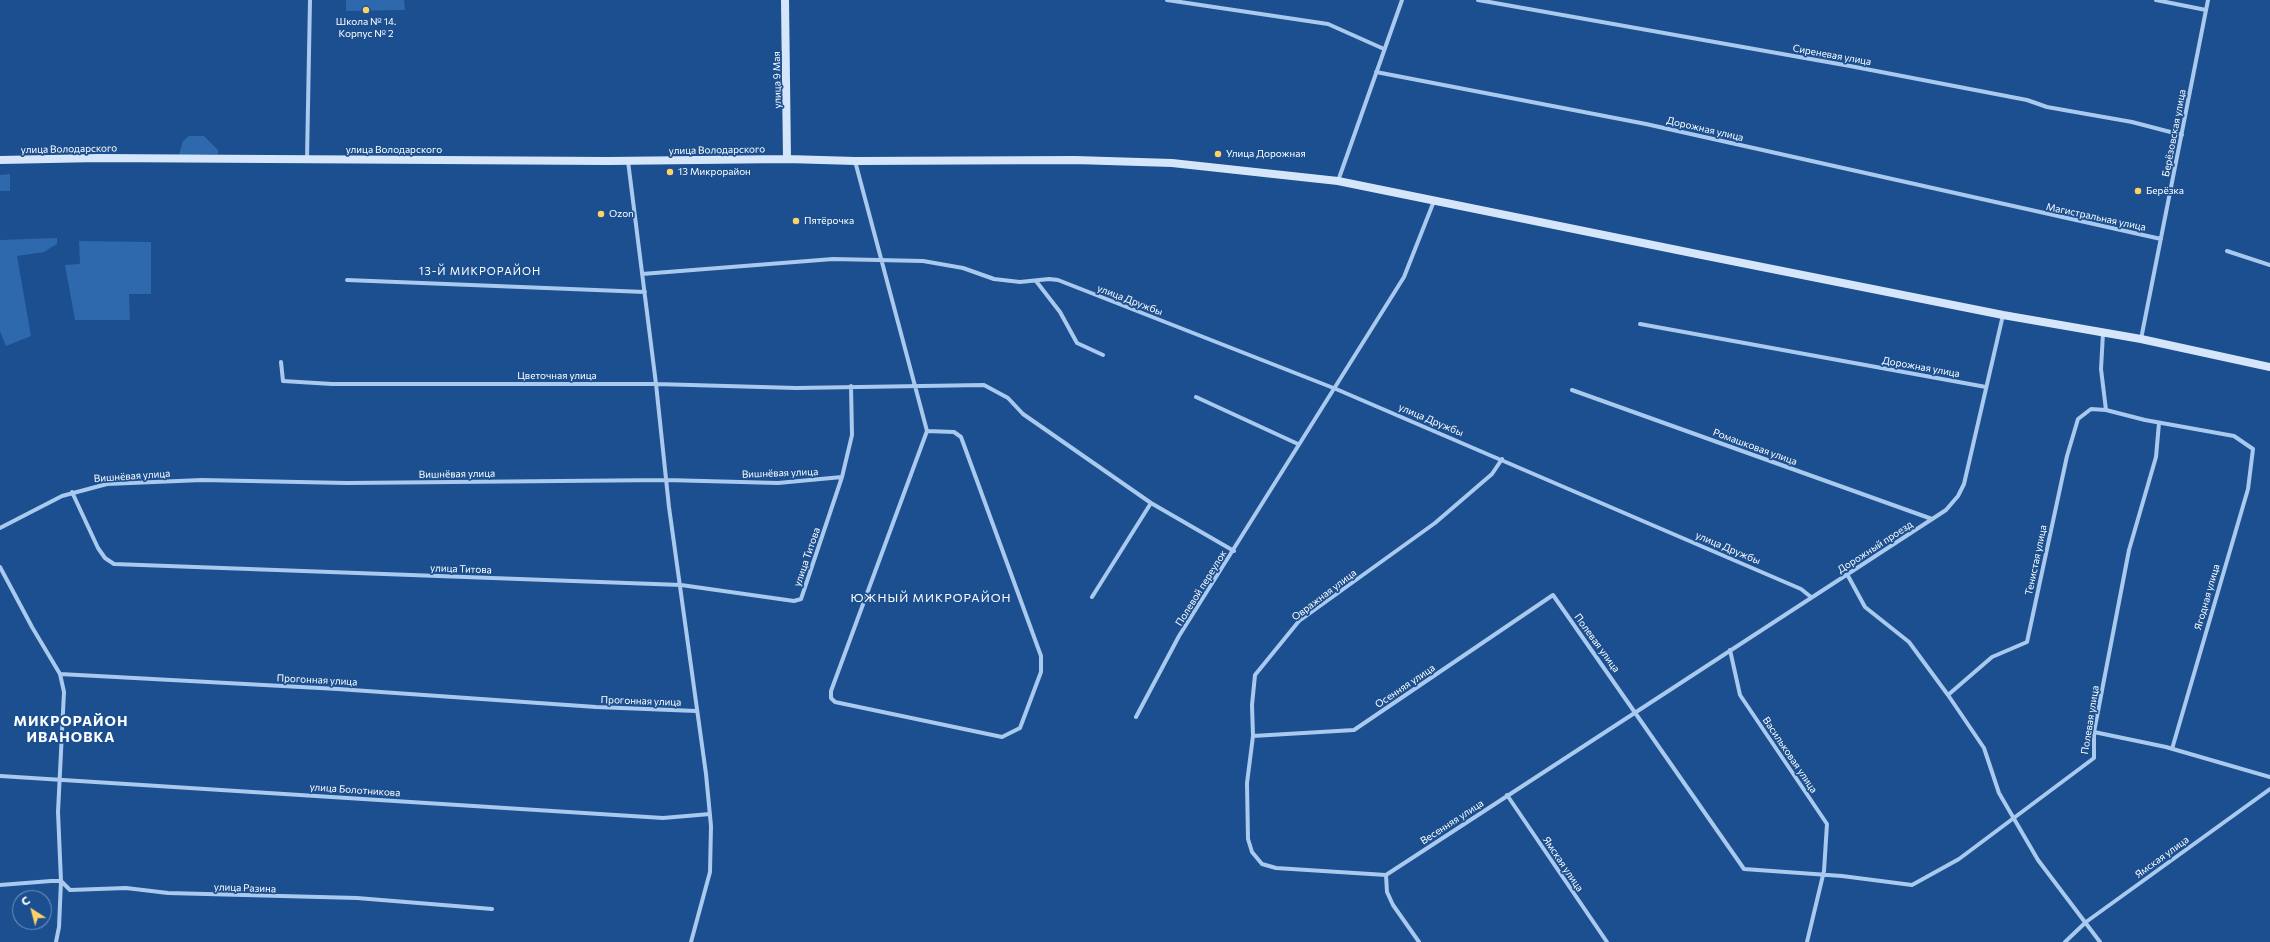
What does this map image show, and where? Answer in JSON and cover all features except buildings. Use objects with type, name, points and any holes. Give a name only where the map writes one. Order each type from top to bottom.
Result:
[{"type":"main road","name":"улица 9 Мая","points":[[786,0],[787,159]]},
{"type":"main road","name":"улица Володарского","points":[[0,160],[99,158],[628,161],[787,159],[855,161],[1075,160],[1172,163],[1338,181],[2003,315],[2141,339],[2270,367]]},
{"type":"street","points":[[307,160],[310,0]]},
{"type":"street","points":[[1167,0],[1328,24],[1384,49]]},
{"type":"street","points":[[1338,181],[1402,0]]},
{"type":"street","name":"Сиреневая улица","points":[[1478,0],[1850,66],[2027,100],[2047,107],[2132,122],[2182,135]]},
{"type":"street","points":[[2156,0],[2206,10]]},
{"type":"street","name":"Берёзовская улица","points":[[2141,339],[2208,0]]},
{"type":"street","name":"Дорожная улица","points":[[1376,72],[1646,124],[2029,211]]},
{"type":"street","points":[[628,161],[656,384],[666,480],[681,585],[696,711],[706,774],[710,814],[710,872],[691,942]]},
{"type":"street","points":[[855,161],[880,260],[927,431],[831,691],[831,698],[835,702],[1002,738],[1020,728],[1041,672],[1041,656],[961,437],[954,432],[927,431]]},
{"type":"street","points":[[1234,551],[1298,444],[1336,389],[1404,277],[1434,201]]},
{"type":"street","name":"Магистральная улица","points":[[2029,211],[2161,239]]},
{"type":"street","points":[[2227,251],[2270,265]]},
{"type":"street","name":"улица Дружбы","points":[[642,274],[832,259],[922,261],[963,268],[994,279],[1020,282],[1058,280],[1336,389],[1801,589],[1811,597]]},
{"type":"street","points":[[347,280],[644,292]]},
{"type":"street","points":[[1036,280],[1060,312],[1077,343],[1103,355]]},
{"type":"street","name":"Дорожный проезд","points":[[1633,714],[1946,510],[1958,496],[1964,484],[2003,315]]},
{"type":"street","name":"Дорожная улица","points":[[1640,324],[1986,387]]},
{"type":"street","points":[[2103,333],[2101,369],[2106,410],[2159,423]]},
{"type":"street","name":"Цветочная улица","points":[[281,362],[282,381],[413,384],[656,384],[796,388],[852,386],[916,387]]},
{"type":"street","name":"Полевой переулок","points":[[916,387],[984,385],[1008,398],[1023,414],[1151,503],[1234,551],[1179,636],[1136,717]]},
{"type":"street","points":[[842,476],[852,435],[852,386]]},
{"type":"street","name":"Ромашковая улица","points":[[1572,390],[1932,519]]},
{"type":"street","points":[[1196,397],[1298,444]]},
{"type":"street","name":"Тенистая улица","points":[[1948,695],[1992,657],[2027,642],[2067,456],[2078,419],[2091,408],[2106,410]]},
{"type":"street","name":"Ягодная улица","points":[[2159,423],[2234,436],[2253,449],[2248,489],[2172,749]]},
{"type":"street","name":"Полевая улица","points":[[1823,873],[1912,885],[1959,859],[2094,758],[2094,732],[2128,550],[2156,457],[2159,423]]},
{"type":"street","name":"Овражная улица","points":[[1386,875],[1276,868],[1262,864],[1252,852],[1248,839],[1248,783],[1253,736],[1252,705],[1255,675],[1299,621],[1435,523],[1492,474],[1502,460]]},
{"type":"street","name":"Вишнёвая улица","points":[[0,528],[72,492],[108,484],[202,480],[347,483],[666,480],[778,483],[842,476]]},
{"type":"street","name":"улица Титова","points":[[72,492],[98,548],[105,558],[114,564],[681,585],[794,601],[801,599],[842,476]]},
{"type":"street","points":[[1092,597],[1151,503]]},
{"type":"street","points":[[0,567],[32,627],[60,674],[64,692],[58,812],[61,882],[59,926],[56,942]]},
{"type":"street","points":[[1847,574],[1866,607],[1909,642],[1948,695],[1984,748],[1998,793],[2012,818],[2038,860],[2100,942]]},
{"type":"street","name":"Полевая улица","points":[[1553,595],[1628,700],[1633,714]]},
{"type":"street","name":"Осенняя улица","points":[[1253,736],[1354,730],[1553,595]]},
{"type":"street","name":"Васильковая улица","points":[[1730,650],[1740,694],[1827,824],[1823,873],[1807,942]]},
{"type":"street","name":"Прогонная улица","points":[[60,674],[338,689],[596,707],[696,711]]},
{"type":"street","points":[[1633,714],[1746,869],[1823,873]]},
{"type":"street","name":"Весенняя улица","points":[[1386,875],[1633,714]]},
{"type":"street","points":[[2094,732],[2172,749],[2270,777]]},
{"type":"street","name":"улица Болотникова","points":[[0,776],[60,778],[663,818],[710,814]]},
{"type":"street","name":"Ямская улица","points":[[2065,942],[2086,922],[2270,789]]},
{"type":"street","name":"Ямская улица","points":[[1507,795],[1607,942]]},
{"type":"street","points":[[1386,875],[1387,892],[1393,905],[1419,942]]},
{"type":"street","name":"улица Разина","points":[[0,885],[61,882],[70,890],[126,888],[168,893],[357,898],[492,909]]},
{"type":"shaded area","points":[[346,0],[404,0],[405,10],[346,11]]},
{"type":"shaded area","points":[[189,136],[204,136],[218,150],[218,154],[179,155],[183,141]]},
{"type":"shaded area","points":[[10,174],[10,191],[0,191],[0,175]]},
{"type":"shaded area","points":[[57,238],[57,244],[44,252],[17,256],[31,336],[6,346],[0,331],[0,240]]},
{"type":"shaded area","points":[[79,241],[151,242],[151,294],[129,294],[130,320],[75,320],[65,265],[80,264]]},
{"type":"place","name":"Школа № 14. Корпус № 2","points":[[366,10]]},
{"type":"place","name":"Улица Дорожная","points":[[1218,154]]},
{"type":"place","name":"13 Микрорайон","points":[[670,172]]},
{"type":"place","name":"Берёзка","points":[[2138,191]]},
{"type":"place","name":"Ozon","points":[[601,214]]},
{"type":"place","name":"Пятёрочка","points":[[796,221]]},
{"type":"district","name":"13-Й МИКРОРАЙОН","points":[[480,271]]},
{"type":"district","name":"ЮЖНЫЙ МИКРОРАЙОН","points":[[931,598]]},
{"type":"district","name":"МИКРОРАЙОН ИВАНОВКА","points":[[71,730]]}]
